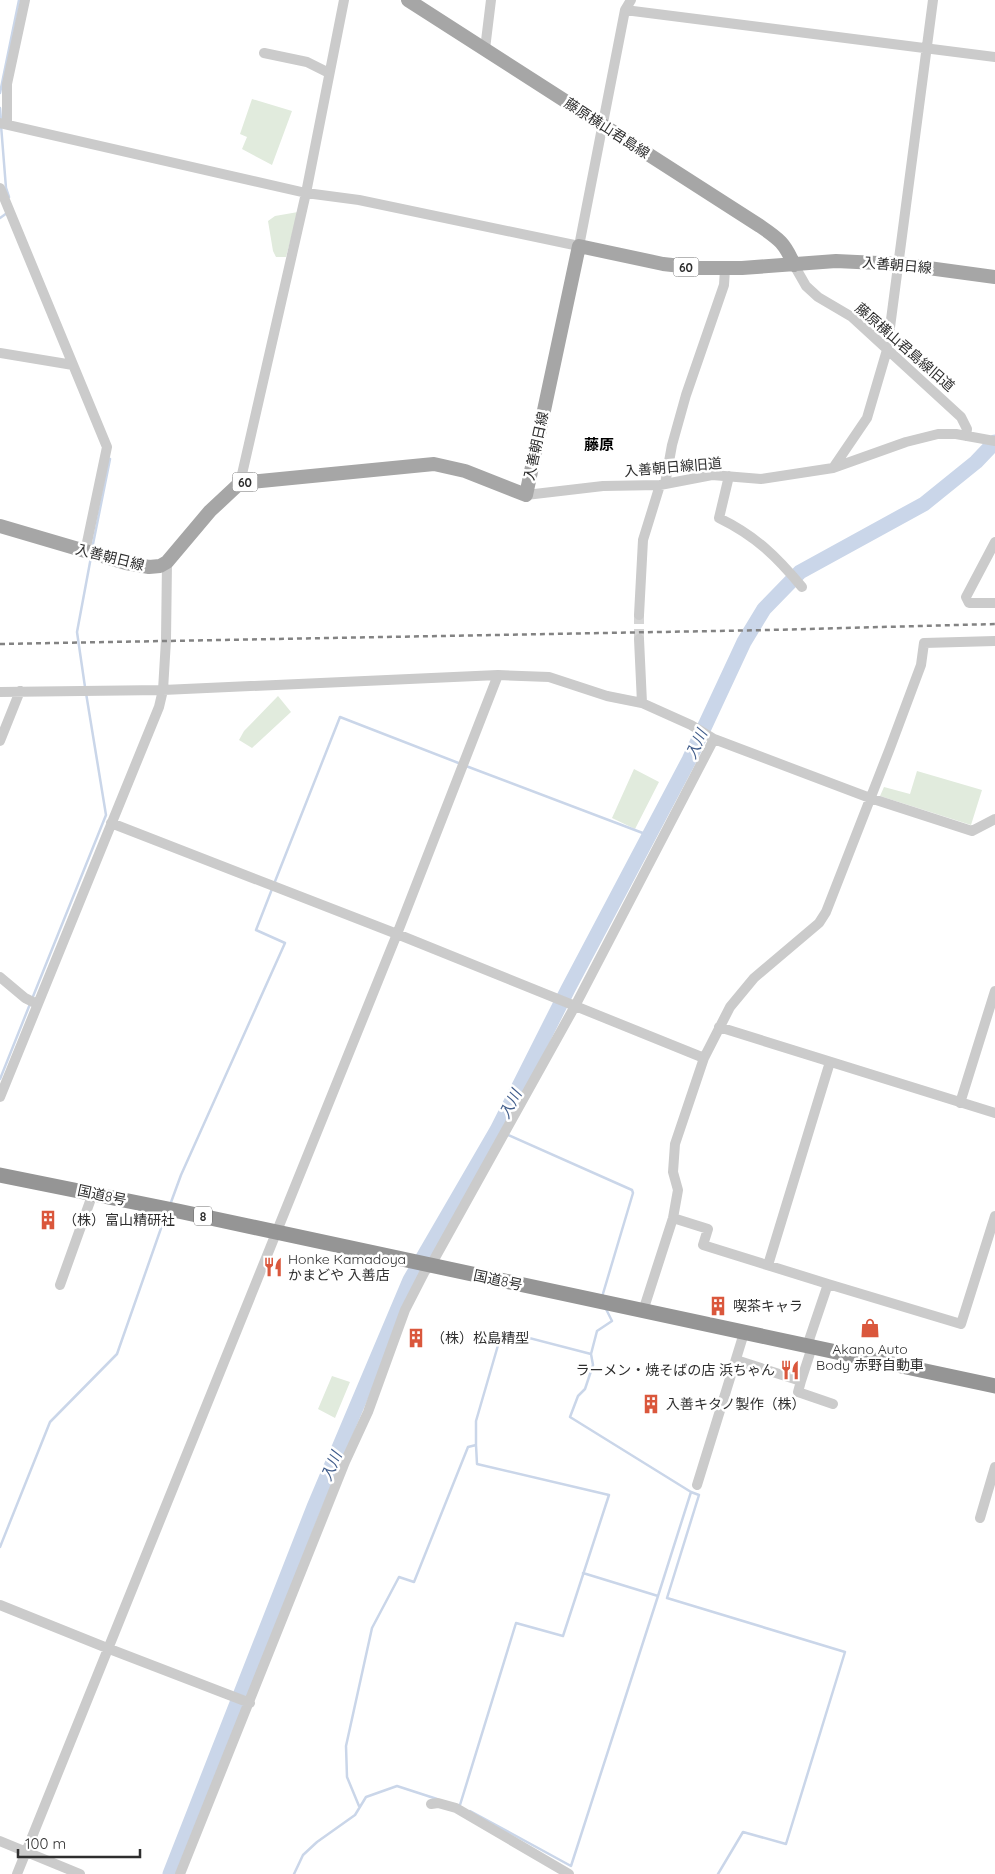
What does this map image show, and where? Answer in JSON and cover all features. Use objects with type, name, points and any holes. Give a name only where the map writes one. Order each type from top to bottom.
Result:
[{"type":"highway","name":"国道8号","points":[[0,1174],[995,1386]]},
{"type":"main road","name":"藤原横山君島線","points":[[408,0],[780,240],[788,250],[794,265]]},
{"type":"main road","name":"入善朝日線","points":[[240,483],[434,464],[465,471],[526,495],[579,246],[663,264],[725,269],[836,261],[898,264],[995,277]]},
{"type":"main road","name":"60","points":[[167,562],[210,511],[240,483]]},
{"type":"main road","name":"入善朝日線","points":[[0,526],[139,566],[160,566],[167,562]]},
{"type":"street","points":[[25,0],[7,84],[4,124],[306,193],[359,200],[579,246],[625,10],[631,0]]},
{"type":"street","points":[[240,483],[306,193],[344,0]]},
{"type":"street","points":[[486,49],[491,0]]},
{"type":"street","points":[[833,468],[867,418],[887,350],[933,0]]},
{"type":"street","points":[[625,10],[995,57]]},
{"type":"street","points":[[264,53],[307,62],[330,73]]},
{"type":"street","points":[[0,188],[107,447],[85,552]]},
{"type":"street","name":"藤原横山君島線旧道","points":[[794,265],[806,286],[818,297],[852,317],[962,417],[967,428],[966,436]]},
{"type":"street","points":[[639,615],[643,540],[663,485],[688,388],[724,285],[725,269]]},
{"type":"street","points":[[0,353],[73,365]]},
{"type":"street","name":"入善朝日線旧道","points":[[526,495],[602,486],[663,485],[712,474],[761,479],[833,468],[928,436],[956,434],[995,441]]},
{"type":"street","points":[[729,476],[719,518],[741,528],[774,554],[802,587]]},
{"type":"street","points":[[995,542],[966,596],[969,603],[995,603]]},
{"type":"street","points":[[0,1097],[159,707],[166,640],[167,562]]},
{"type":"street","points":[[639,639],[642,703]]},
{"type":"street","points":[[643,1311],[674,1218],[678,1190],[673,1172],[676,1144],[704,1058],[719,1027],[730,1007],[754,978],[819,923],[826,912],[921,665],[924,643],[995,640]]},
{"type":"street","points":[[17,1874],[396,934],[498,675]]},
{"type":"street","points":[[0,692],[162,690],[498,675],[549,677],[607,696],[642,703],[691,725],[714,739],[870,798],[972,831],[995,818]]},
{"type":"street","points":[[0,741],[20,692]]},
{"type":"street","points":[[180,1874],[345,1462],[368,1412],[406,1310],[425,1271],[432,1265],[575,1006],[714,739]]},
{"type":"street","points":[[111,823],[553,996],[704,1058]]},
{"type":"street","points":[[0,977],[25,998],[37,1004]]},
{"type":"street","points":[[960,1103],[995,991]]},
{"type":"street","points":[[719,1027],[995,1113]]},
{"type":"street","points":[[768,1265],[830,1062]]},
{"type":"street","points":[[60,1285],[94,1193]]},
{"type":"street","points":[[674,1218],[708,1229],[703,1245],[961,1324],[995,1216]]},
{"type":"street","points":[[828,1284],[798,1392],[833,1404]]},
{"type":"street","points":[[697,1485],[744,1333]]},
{"type":"street","points":[[736,1360],[801,1381]]},
{"type":"street","points":[[980,1518],[995,1467]]},
{"type":"street","points":[[0,1605],[248,1702]]},
{"type":"street","points":[[431,1804],[438,1803],[456,1808],[569,1874]]},
{"type":"street","points":[[0,1841],[80,1874]]},
{"type":"green space","points":[[252,99],[292,111],[272,165],[242,149],[247,137],[240,134]]},
{"type":"green space","points":[[298,212],[286,257],[276,257],[273,251],[268,221],[275,216]]},
{"type":"green space","points":[[278,696],[291,712],[252,748],[239,740],[244,731]]},
{"type":"green space","points":[[634,769],[659,782],[635,829],[612,818]]},
{"type":"green space","points":[[917,771],[982,790],[971,825],[880,796],[884,787],[910,794]]},
{"type":"green space","points":[[332,1376],[350,1382],[335,1418],[318,1409]]},
{"type":"waterway","points":[[0,93],[19,0]]},
{"type":"waterway","points":[[0,108],[1,120]]},
{"type":"waterway","points":[[1,125],[6,188],[9,197]]},
{"type":"waterway","points":[[0,218],[7,213]]},
{"type":"waterway","name":"入川","points":[[170,1874],[314,1507],[410,1280],[497,1130],[568,989],[689,760],[744,642],[764,609],[800,572],[924,504],[976,462],[995,442]]},
{"type":"waterway","points":[[92,549],[110,459]]},
{"type":"waterway","points":[[85,687],[77,632],[91,557]]},
{"type":"waterway","points":[[32,999],[106,815],[86,693]]},
{"type":"waterway","points":[[274,884],[340,717],[461,764]]},
{"type":"waterway","points":[[466,766],[648,835]]},
{"type":"waterway","points":[[170,1205],[181,1175],[285,943],[256,930],[272,889]]},
{"type":"waterway","points":[[0,1079],[30,1004]]},
{"type":"waterway","points":[[506,1134],[632,1190],[633,1193],[602,1297]]},
{"type":"waterway","points":[[0,1547],[50,1422],[117,1354],[166,1214]]},
{"type":"waterway","points":[[606,1309],[612,1321],[597,1331],[591,1354],[593,1365],[585,1389],[578,1396],[570,1417],[691,1492],[699,1495],[667,1598],[845,1652],[786,1844],[743,1832],[718,1874]]},
{"type":"waterway","points":[[359,1806],[347,1777],[346,1746],[372,1628],[399,1577],[414,1582],[468,1447],[476,1445],[476,1421],[501,1335],[506,1332],[591,1354]]},
{"type":"waterway","points":[[460,1805],[516,1623],[563,1636],[609,1495],[477,1464],[476,1445]]},
{"type":"waterway","points":[[583,1573],[658,1596],[691,1492]]},
{"type":"waterway","points":[[470,1811],[571,1866],[658,1596]]},
{"type":"waterway","points":[[294,1874],[303,1855],[317,1842],[355,1815],[366,1797],[397,1786],[437,1799]]},
{"type":"tunnel","points":[[639,615],[639,639]]},
{"type":"railway","points":[[0,644],[995,624]]},
{"type":"place","name":"（株）富山精研社","points":[[48,1220]]},
{"type":"place","name":"Honke Kamadoya かまどや 入善店","points":[[273,1267]]},
{"type":"place","name":"喫茶キャラ","points":[[718,1306]]},
{"type":"place","name":"Akano Auto Body 赤野自動車","points":[[870,1328]]},
{"type":"place","name":"（株）松島精型","points":[[416,1338]]},
{"type":"place","name":"ラーメン・焼そばの店 浜ちゃん","points":[[790,1370]]},
{"type":"place","name":"入善キタノ製作（株）","points":[[651,1404]]},
{"type":"district","name":"藤原","points":[[599,444]]}]
